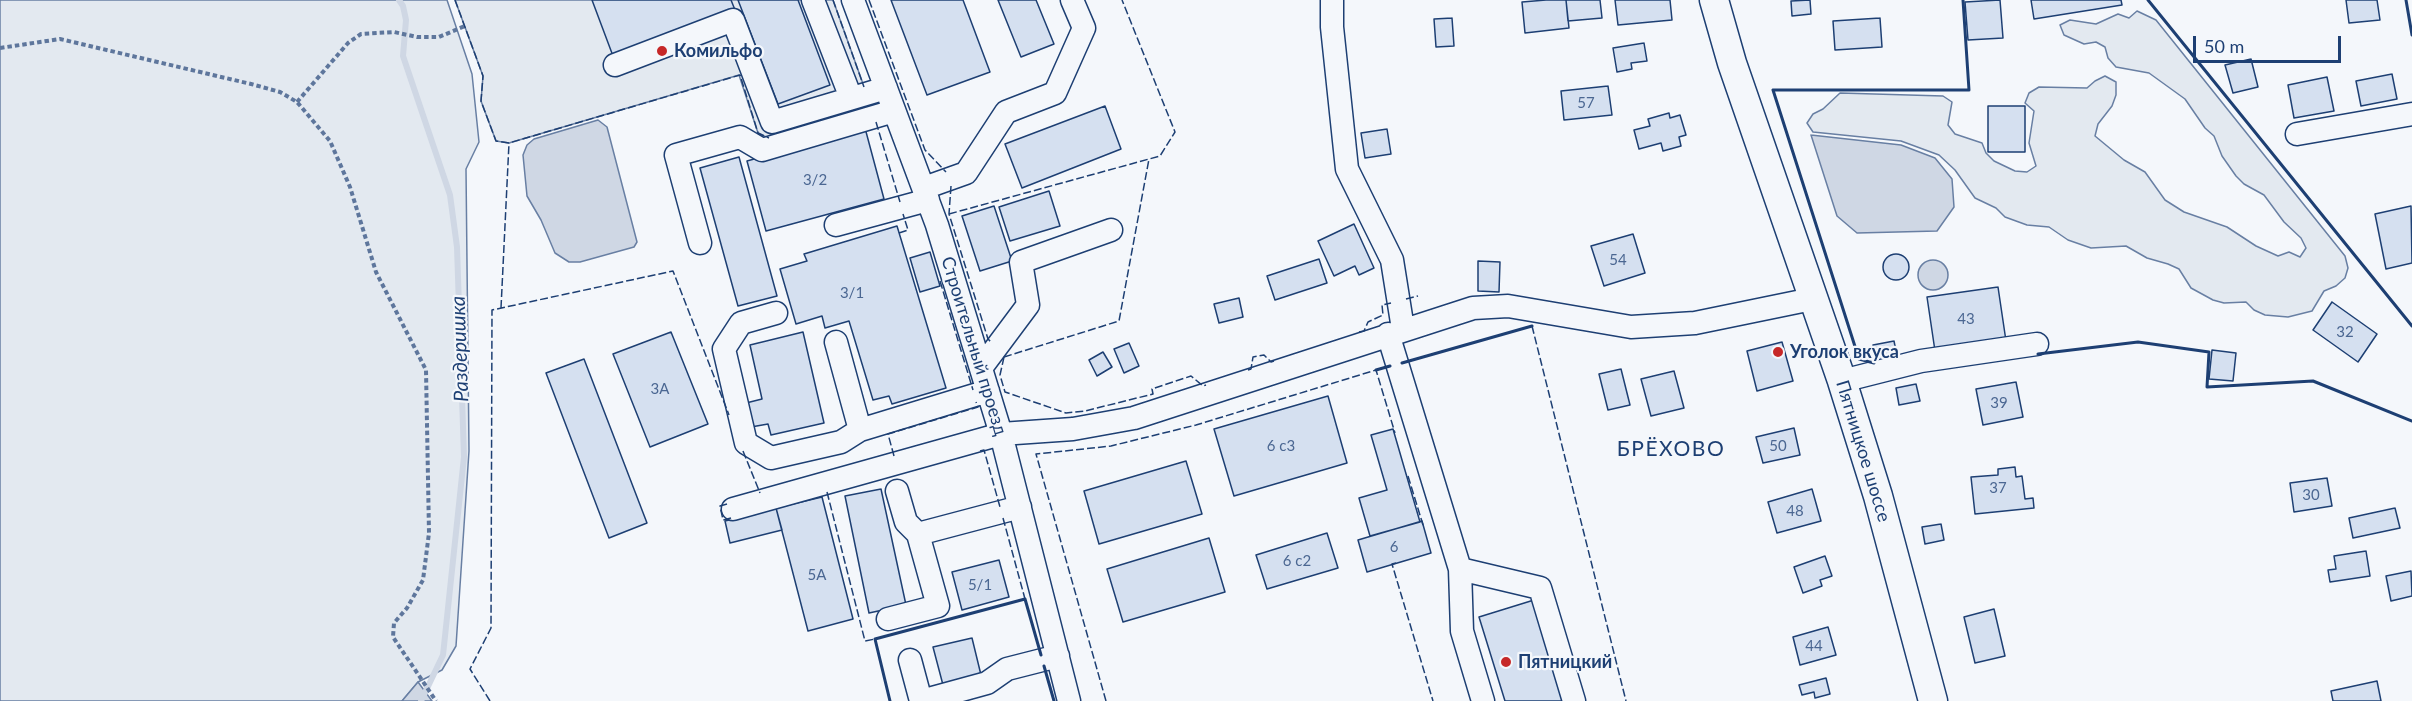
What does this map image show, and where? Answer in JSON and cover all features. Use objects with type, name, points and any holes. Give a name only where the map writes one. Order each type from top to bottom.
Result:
[{"type":"main road","name":"Пятницкое шоссе","points":[[1714,0],[1732,63],[1842,381],[1878,496],[1933,701]]},
{"type":"street","points":[[813,0],[851,98]]},
{"type":"street","name":"Строительный проезд","points":[[853,0],[926,194],[981,368],[1001,434],[1069,701]]},
{"type":"street","points":[[836,225],[926,194],[966,172],[1006,112],[1055,93],[1084,28],[1072,0]]},
{"type":"street","points":[[1332,0],[1332,27],[1347,169],[1392,260],[1395,332],[1460,569],[1462,631],[1483,701]]},
{"type":"street","points":[[615,65],[733,20],[772,122],[886,88]]},
{"type":"street","points":[[700,243],[676,155],[740,137],[762,150],[894,111]]},
{"type":"street","points":[[2297,134],[2412,114]]},
{"type":"street","points":[[981,368],[1028,305],[1021,262],[1112,230]]},
{"type":"street","points":[[733,509],[1001,434],[1073,429],[1134,418],[1473,308],[1508,306],[1631,327],[1695,322],[1812,299]]},
{"type":"street","points":[[776,313],[741,323],[724,349],[746,443],[771,458],[841,442],[860,430],[988,392]]},
{"type":"street","points":[[836,342],[860,430]]},
{"type":"street","points":[[1842,381],[1921,361],[2037,344]]},
{"type":"street","points":[[888,619],[938,606],[918,534],[906,522],[897,491]]},
{"type":"street","points":[[918,534],[1020,507]]},
{"type":"street","points":[[1460,569],[1540,588],[1575,701]]},
{"type":"street","points":[[910,660],[921,701],[987,683],[1007,669],[1058,656]]},
{"type":"path","points":[[297,102],[348,43],[361,34],[394,32],[417,37],[439,37],[465,26]]},
{"type":"path","points":[[0,48],[60,39],[280,92],[297,102],[330,141],[350,187],[376,272],[426,370],[429,533],[423,579],[407,608],[394,623],[393,637],[436,701]]},
{"type":"shaded area","points":[[0,0],[447,0],[472,74],[479,142],[466,169],[469,451],[456,646],[442,670],[418,682],[402,701],[0,701]]},
{"type":"shaded area","name":"Комильфо","points":[[455,0],[833,0],[872,109],[770,139],[758,133],[739,75],[509,143],[496,141],[481,101],[483,76]]},
{"type":"shaded area","points":[[2137,11],[2156,20],[2345,256],[2348,268],[2345,278],[2336,286],[2324,291],[2312,311],[2288,317],[2265,315],[2254,310],[2246,302],[2224,303],[2213,300],[2191,288],[2179,269],[2147,258],[2126,246],[2091,248],[2068,240],[2049,227],[2027,225],[2005,217],[1996,208],[1975,198],[1955,170],[1939,155],[1901,141],[1813,132],[1807,123],[1813,114],[1823,109],[1840,93],[1943,96],[1952,102],[1948,125],[1955,134],[1982,143],[1986,153],[1994,161],[2015,171],[2027,172],[2036,166],[2029,143],[2034,111],[2025,103],[2029,93],[2039,87],[2087,88],[2105,76],[2116,82],[2116,95],[2112,106],[2098,124],[2095,136],[2124,160],[2145,172],[2165,200],[2184,212],[2227,227],[2256,246],[2278,256],[2289,252],[2300,257],[2306,248],[2301,238],[2284,222],[2264,195],[2244,184],[2236,176],[2222,156],[2214,136],[2205,128],[2185,99],[2149,73],[2116,67],[2108,58],[2105,47],[2096,42],[2084,44],[2064,35],[2060,25],[2070,20],[2096,24],[2118,14],[2129,18]]},
{"type":"shaded area","points":[[598,120],[607,127],[637,242],[634,247],[580,262],[569,262],[555,253],[541,220],[527,196],[523,155],[527,145],[534,139]]},
{"type":"shaded area","points":[[1811,135],[1901,145],[1935,158],[1952,179],[1954,207],[1937,231],[1857,233],[1837,216]]},
{"type":"shaded area","points":[[1933,260],[1939,261],[1947,269],[1947,281],[1939,289],[1933,290],[1927,289],[1919,281],[1918,275],[1919,269],[1927,261]]},
{"type":"shaded area","points":[[418,682],[432,701],[402,701]]},
{"type":"building","points":[[592,0],[731,0],[735,10],[613,56]]},
{"type":"building","points":[[738,0],[798,0],[830,85],[778,104]]},
{"type":"building","points":[[891,0],[963,0],[990,72],[927,95]]},
{"type":"building","points":[[998,0],[1036,0],[1054,44],[1021,57]]},
{"type":"building","points":[[1566,0],[1569,28],[1525,33],[1522,2]]},
{"type":"building","points":[[1566,0],[1600,0],[1602,18],[1568,21]]},
{"type":"building","points":[[1615,0],[1670,0],[1672,20],[1618,25]]},
{"type":"building","points":[[1810,0],[1811,14],[1792,16],[1791,1]]},
{"type":"building","points":[[2000,0],[2003,38],[1968,40],[1965,2]]},
{"type":"building","points":[[2031,0],[2121,0],[2122,5],[2034,19]]},
{"type":"building","points":[[2346,0],[2377,0],[2380,20],[2349,23]]},
{"type":"building","points":[[1452,18],[1454,46],[1436,47],[1434,19]]},
{"type":"building","points":[[1880,18],[1882,47],[1835,50],[1833,21]]},
{"type":"building","points":[[1644,43],[1647,61],[1631,63],[1632,69],[1617,72],[1613,48]]},
{"type":"building","points":[[2251,59],[2258,87],[2233,93],[2225,65]]},
{"type":"building","points":[[2392,74],[2397,99],[2361,106],[2356,81]]},
{"type":"building","points":[[2327,77],[2334,111],[2294,118],[2288,85]]},
{"type":"building","points":[[1608,86],[1612,115],[1564,120],[1561,91]]},
{"type":"building","points":[[1105,106],[1121,149],[1022,188],[1005,144]]},
{"type":"building","points":[[1988,106],[2025,106],[2025,152],[1988,152]]},
{"type":"building","points":[[1669,113],[1670,118],[1680,115],[1686,135],[1679,137],[1681,146],[1663,151],[1661,143],[1639,149],[1634,130],[1650,126],[1648,119]]},
{"type":"building","points":[[865,128],[884,199],[766,231],[747,161]]},
{"type":"building","points":[[1387,129],[1391,154],[1365,158],[1361,133]]},
{"type":"building","points":[[739,157],[777,296],[738,306],[700,168]]},
{"type":"building","points":[[1049,191],[1060,226],[1010,241],[999,207]]},
{"type":"building","points":[[994,206],[1012,261],[980,271],[962,216]]},
{"type":"building","points":[[2411,206],[2412,263],[2386,269],[2375,214]]},
{"type":"building","points":[[1354,224],[1374,268],[1359,275],[1355,266],[1334,276],[1318,241]]},
{"type":"building","points":[[897,226],[946,388],[892,404],[889,396],[873,400],[849,321],[825,328],[822,316],[796,324],[780,269],[807,261],[804,254]]},
{"type":"building","points":[[1633,234],[1645,273],[1604,286],[1591,246]]},
{"type":"building","points":[[930,252],[940,286],[920,292],[910,258]]},
{"type":"building","points":[[1896,254],[1906,257],[1909,267],[1906,277],[1896,280],[1886,277],[1883,267],[1886,257]]},
{"type":"building","points":[[1319,259],[1327,283],[1275,300],[1267,276]]},
{"type":"building","points":[[1478,261],[1500,262],[1499,292],[1478,291]]},
{"type":"building","points":[[1998,287],[2006,341],[1935,351],[1927,297]]},
{"type":"building","points":[[1239,298],[1243,317],[1219,323],[1214,304]]},
{"type":"building","points":[[2332,302],[2377,334],[2358,362],[2313,330]]},
{"type":"building","points":[[671,332],[708,424],[650,447],[613,354]]},
{"type":"building","points":[[803,332],[824,423],[771,435],[768,424],[751,427],[746,403],[762,399],[750,345]]},
{"type":"building","points":[[1894,341],[1898,361],[1877,365],[1873,345]]},
{"type":"building","points":[[1782,342],[1793,381],[1757,391],[1747,351]]},
{"type":"building","points":[[1129,343],[1139,366],[1124,373],[1114,349]]},
{"type":"building","points":[[2212,350],[2236,353],[2233,381],[2209,379]]},
{"type":"building","points":[[1103,352],[1112,367],[1097,376],[1089,360]]},
{"type":"building","points":[[584,359],[647,523],[609,538],[546,373]]},
{"type":"building","points":[[1621,369],[1630,405],[1608,410],[1599,374]]},
{"type":"building","points":[[1674,371],[1684,408],[1651,416],[1641,379]]},
{"type":"building","points":[[2016,382],[2023,417],[1983,425],[1976,389]]},
{"type":"building","points":[[1916,384],[1920,401],[1899,405],[1896,388]]},
{"type":"building","points":[[1328,396],[1347,463],[1234,496],[1214,429]]},
{"type":"building","points":[[1794,428],[1800,455],[1763,463],[1756,437]]},
{"type":"building","points":[[1393,429],[1420,522],[1370,536],[1359,498],[1387,490],[1371,435]]},
{"type":"building","points":[[1186,461],[1202,514],[1099,544],[1084,491]]},
{"type":"building","points":[[2015,467],[2016,477],[2022,476],[2025,499],[2033,498],[2034,508],[1975,514],[1971,477],[1998,475],[1998,469]]},
{"type":"building","points":[[2327,478],[2332,506],[2294,512],[2290,483]]},
{"type":"building","points":[[881,489],[906,605],[869,613],[845,496]]},
{"type":"building","points":[[1812,489],[1821,521],[1777,533],[1768,502]]},
{"type":"building","points":[[822,497],[853,619],[808,631],[776,508]]},
{"type":"building","points":[[776,508],[782,530],[730,543],[725,521]]},
{"type":"building","points":[[2395,508],[2400,528],[2353,538],[2349,518]]},
{"type":"building","points":[[1422,521],[1431,553],[1367,572],[1358,540]]},
{"type":"building","points":[[1941,524],[1944,540],[1925,544],[1922,527]]},
{"type":"building","points":[[1327,533],[1338,568],[1267,589],[1256,555]]},
{"type":"building","points":[[1209,538],[1225,592],[1123,622],[1107,569]]},
{"type":"building","points":[[2366,551],[2370,576],[2330,582],[2328,570],[2336,569],[2334,556]]},
{"type":"building","points":[[1825,556],[1832,576],[1820,580],[1822,586],[1803,593],[1794,567]]},
{"type":"building","points":[[999,560],[1009,597],[962,610],[952,572]]},
{"type":"building","points":[[2411,571],[2412,596],[2391,601],[2386,576]]},
{"type":"building","points":[[1534,600],[1564,701],[1505,701],[1479,617]]},
{"type":"building","points":[[1994,609],[2005,656],[1975,663],[1964,617]]},
{"type":"building","points":[[1828,627],[1836,655],[1800,665],[1793,637]]},
{"type":"building","points":[[972,638],[981,675],[943,685],[933,647]]},
{"type":"building","points":[[1826,678],[1830,694],[1815,698],[1814,692],[1802,695],[1799,685]]},
{"type":"building","points":[[2377,681],[2381,701],[2333,701],[2331,691]]},
{"type":"waterway","name":"Раздеришка","points":[[399,0],[406,20],[403,56],[450,195],[457,247],[464,457],[443,655],[421,701]]},
{"type":"fence","points":[[455,0],[483,76],[481,101],[496,141],[509,143],[740,75],[758,133],[769,138]]},
{"type":"fence","points":[[833,0],[864,87]]},
{"type":"fence","points":[[869,0],[925,150],[946,172]]},
{"type":"fence","points":[[949,214],[1160,156],[1175,132],[1122,0]]},
{"type":"fence","points":[[876,122],[900,202]]},
{"type":"fence","points":[[501,308],[509,143]]},
{"type":"fence","points":[[1004,357],[1119,321],[1149,159]]},
{"type":"fence","points":[[951,186],[949,214],[988,339],[992,343]]},
{"type":"fence","points":[[899,233],[908,230],[903,214]]},
{"type":"fence","points":[[490,701],[470,669],[491,628],[492,310],[673,271],[729,415]]},
{"type":"fence","points":[[940,281],[973,390]]},
{"type":"fence","points":[[1406,299],[1418,296]]},
{"type":"fence","points":[[1359,332],[1364,331],[1368,322],[1383,315],[1382,305],[1391,303]]},
{"type":"fence","points":[[1532,326],[1626,701]]},
{"type":"fence","points":[[1248,370],[1251,369],[1253,357],[1264,355],[1271,362],[1274,361]]},
{"type":"fence","points":[[1004,357],[1000,375],[1005,392],[1066,413],[1085,411],[1153,394],[1152,389],[1191,376],[1203,386],[1206,385]]},
{"type":"fence","points":[[1106,701],[1036,454],[1111,446],[1196,425],[1376,370],[1395,433]]},
{"type":"fence","points":[[894,456],[888,434],[978,407],[976,402]]},
{"type":"fence","points":[[980,451],[984,450],[1000,507]]},
{"type":"fence","points":[[743,451],[760,493]]},
{"type":"fence","points":[[1408,476],[1423,525]]},
{"type":"fence","points":[[827,492],[865,641],[875,639]]},
{"type":"fence","points":[[727,504],[720,506],[723,520],[731,518]]},
{"type":"fence","points":[[1003,518],[1025,599]]},
{"type":"fence","points":[[1396,563],[1392,564],[1433,701]]},
{"type":"wall","points":[[1874,363],[1859,359],[1773,90],[1969,90],[1963,0]]},
{"type":"wall","points":[[2148,0],[2412,326]]},
{"type":"wall","points":[[2406,0],[2412,35]]},
{"type":"wall","points":[[1402,363],[1532,326]]},
{"type":"wall","points":[[2038,354],[2138,342],[2209,352],[2207,387],[2313,381],[2412,421]]},
{"type":"wall","points":[[1376,370],[1390,366]]},
{"type":"wall","points":[[890,701],[875,639],[1025,599],[1041,655]]},
{"type":"wall","points":[[1044,666],[1054,701]]},
{"type":"place","name":"Комильфо","points":[[662,51]]},
{"type":"place","name":"Уголок вкуса","points":[[1778,352]]},
{"type":"place","name":"Пятницкий","points":[[1506,662]]},
{"type":"district","name":"БРЁХОВО","points":[[1671,449]]}]
